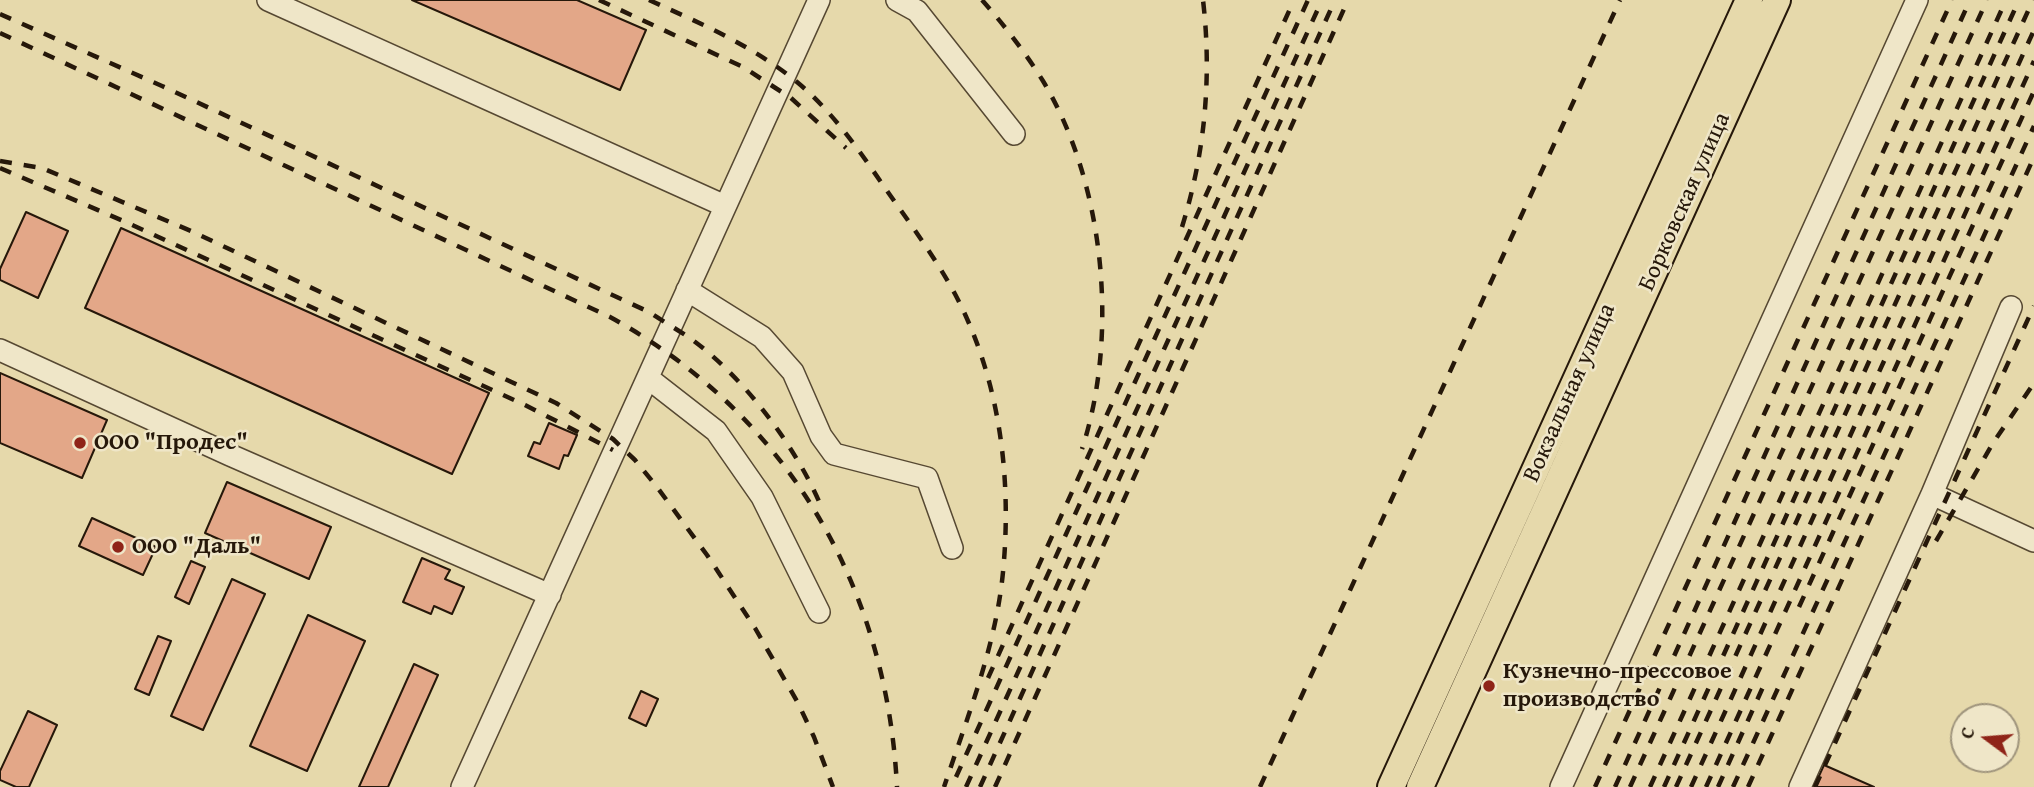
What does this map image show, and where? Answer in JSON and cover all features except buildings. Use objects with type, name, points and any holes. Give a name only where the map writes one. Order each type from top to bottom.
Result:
[{"type":"main road","name":"Вокзальная улица","points":[[1391,787],[1749,0]]},
{"type":"main road","name":"Борковская улица","points":[[1420,787],[1777,0]]},
{"type":"lane","points":[[268,0],[725,206]]},
{"type":"lane","points":[[462,787],[819,0]]},
{"type":"lane","points":[[897,0],[917,11],[1014,134]]},
{"type":"lane","points":[[1561,787],[1917,0]]},
{"type":"lane","points":[[687,290],[762,337],[793,372],[821,436],[834,454],[927,478],[952,548]]},
{"type":"lane","points":[[1800,787],[1932,494],[2011,307]]},
{"type":"lane","points":[[0,350],[550,595]]},
{"type":"lane","points":[[648,378],[716,431],[762,496],[819,612]]},
{"type":"lane","points":[[1932,494],[2034,541]]},
{"type":"railway","points":[[599,0],[743,67],[791,98],[846,148]]},
{"type":"railway","points":[[649,0],[726,36],[762,57],[797,82],[822,105],[855,145],[922,240],[955,294],[983,360],[1004,465],[1006,501],[1003,572],[987,654],[944,787]]},
{"type":"railway","points":[[982,0],[1014,39],[1043,81],[1064,122],[1080,166],[1092,213],[1100,261],[1100,358],[1093,405],[1082,449]]},
{"type":"railway","points":[[1182,227],[1196,171],[1204,115],[1207,58],[1203,0]]},
{"type":"railway","points":[[988,678],[1294,0]]},
{"type":"railway","points":[[956,777],[1308,0]]},
{"type":"railway","points":[[966,787],[1322,0]]},
{"type":"railway","points":[[980,787],[1335,0]]},
{"type":"railway","points":[[995,787],[1348,0]]},
{"type":"railway","points":[[1260,787],[1620,0]]},
{"type":"railway","points":[[1595,787],[1952,0]]},
{"type":"railway","points":[[1615,787],[1970,0]]},
{"type":"railway","points":[[1630,787],[1987,0]]},
{"type":"railway","points":[[1650,787],[2006,0]]},
{"type":"railway","points":[[1664,787],[2019,0]]},
{"type":"railway","points":[[1676,787],[2033,0]]},
{"type":"railway","points":[[0,14],[162,86],[649,312],[694,341],[750,395],[784,438],[821,506]]},
{"type":"railway","points":[[1691,787],[2034,30]]},
{"type":"railway","points":[[0,33],[610,317],[673,357],[728,403],[776,455],[816,513],[848,576],[873,642],[889,713],[897,787]]},
{"type":"railway","points":[[1706,787],[2034,61]]},
{"type":"railway","points":[[1799,607],[2034,91]]},
{"type":"railway","points":[[1733,787],[2034,126]]},
{"type":"railway","points":[[1748,787],[2034,157]]},
{"type":"railway","points":[[0,161],[42,168],[191,231],[556,403],[613,439],[657,487],[707,555],[755,628],[798,703],[833,787]]},
{"type":"railway","points":[[0,168],[128,223],[525,405],[613,450]]},
{"type":"railway","points":[[1815,787],[2034,306]]},
{"type":"railway","points":[[1936,541],[1993,443],[2034,383]]},
{"type":"railway","points":[[1718,787],[1763,687]]},
{"type":"place","name":"ООО \"Продес\"","points":[[80,443]]},
{"type":"place","name":"ООО \"Даль\"","points":[[118,547]]},
{"type":"place","name":"Кузнечно-прессовое производство","points":[[1489,686]]}]
